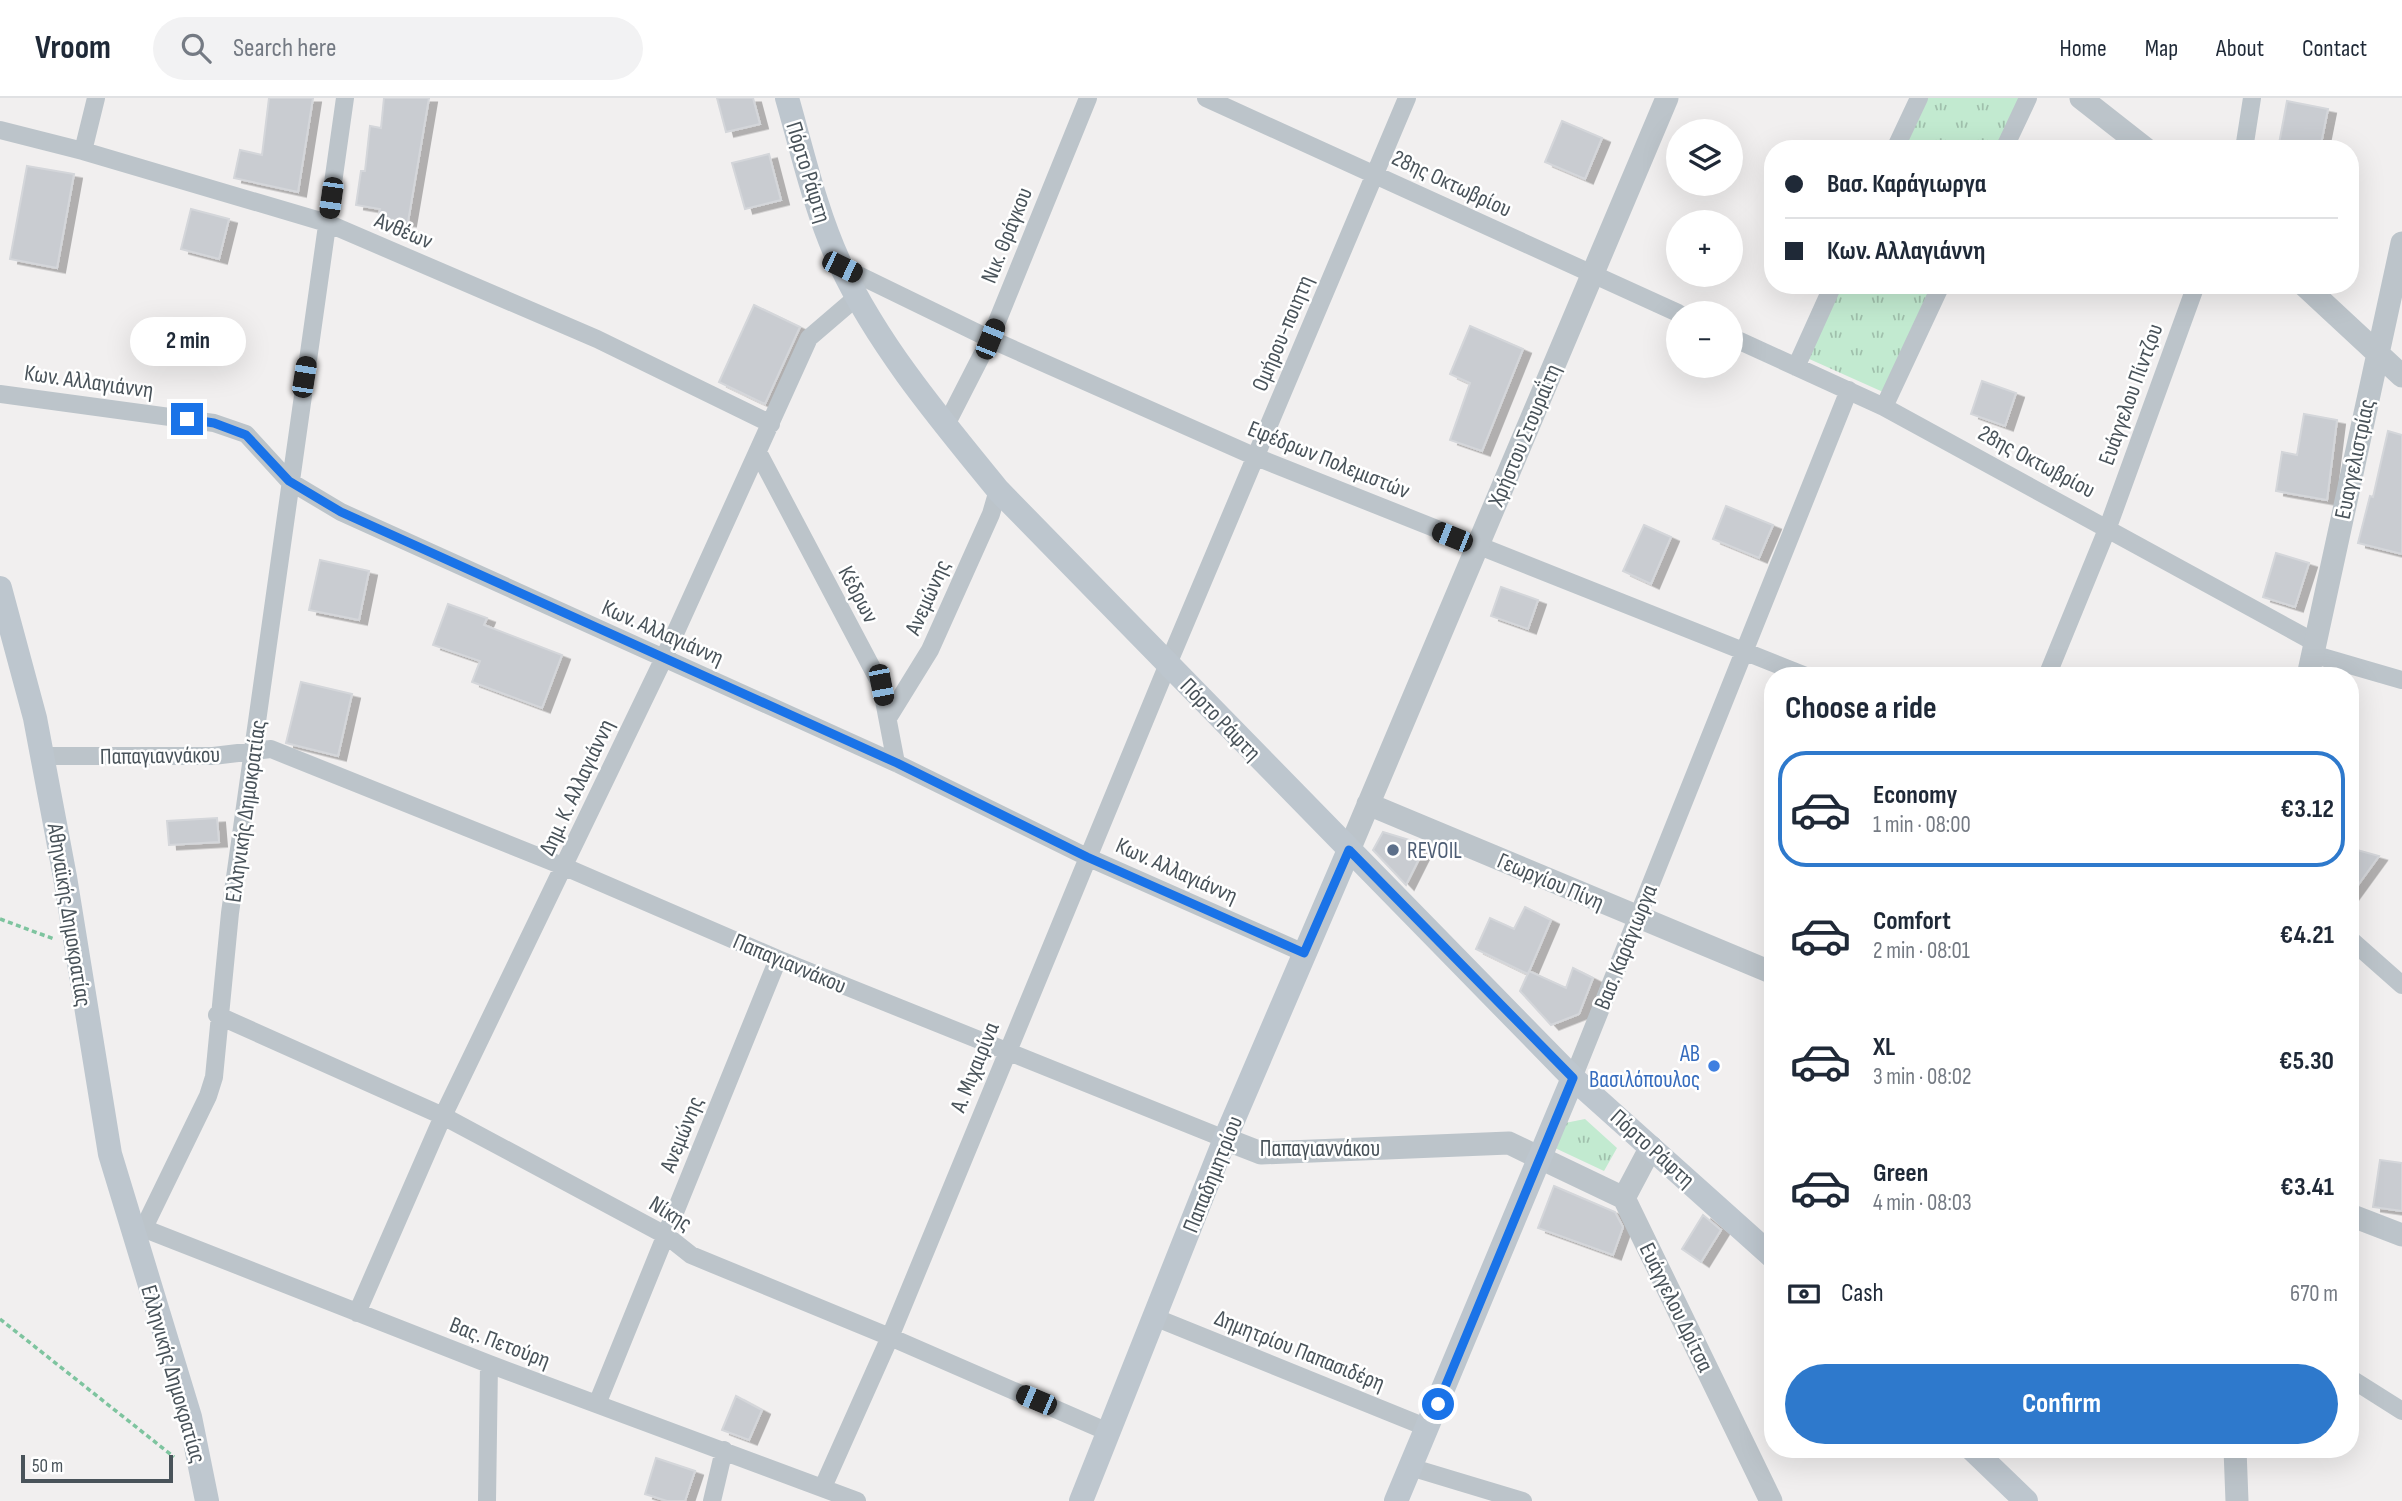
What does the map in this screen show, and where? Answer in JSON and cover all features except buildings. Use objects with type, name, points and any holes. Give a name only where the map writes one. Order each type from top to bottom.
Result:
[{"type":"main road","name":"Πόρτο Ράφτη","points":[[787,98],[825,226],[842,267],[914,384],[998,489],[1573,1078],[1764,1248]]},
{"type":"main road","name":"Αθηναϊκής Δημοκρατίας","points":[[0,587],[35,718],[110,1154],[136,1232]]},
{"type":"main road","name":"Παπαδημητρίου","points":[[1081,1501],[1225,1139],[1349,850]]},
{"type":"main road","name":"Βασ. Καράγιωργα","points":[[1396,1501],[1573,1078]]},
{"type":"main road","name":"Ελληνικής Δημοκρατίας","points":[[136,1232],[190,1417],[207,1501]]},
{"type":"main road","points":[[1981,1458],[2023,1500]]},
{"type":"street","points":[[83,151],[96,98]]},
{"type":"street","name":"Ελληνικής Δημοκρατίας","points":[[136,1232],[208,1096],[214,1077],[218,1015],[289,481],[345,98]]},
{"type":"street","name":"Νικ. Θράγκου","points":[[946,425],[990,339],[1088,98]]},
{"type":"street","name":"28ης Οκτωβρίου","points":[[1206,98],[1666,308]]},
{"type":"street","name":"Ομήρου-ποιητη","points":[[1168,664],[1407,98]]},
{"type":"street","name":"Χρήστου Στουραΐτη","points":[[1349,850],[1667,98]]},
{"type":"street","points":[[1899,140],[1919,98]]},
{"type":"street","points":[[2008,140],[2028,98]]},
{"type":"street","points":[[2081,98],[2135,140]]},
{"type":"street","points":[[2245,140],[2252,98]]},
{"type":"street","name":"Ανθέων","points":[[0,130],[83,151],[327,223],[597,339],[771,424]]},
{"type":"street","name":"Ευαγγελιστρίας","points":[[2311,657],[2402,243]]},
{"type":"street","name":"Εφέδρων Πολεμιστών","points":[[842,267],[990,339],[1256,457],[1785,667]]},
{"type":"street","points":[[1796,367],[1829,294]]},
{"type":"street","points":[[1884,407],[1937,294]]},
{"type":"street","name":"Ευάγγελου Πίντζου","points":[[2051,667],[2108,527],[2193,294]]},
{"type":"street","points":[[2313,294],[2377,356],[2402,376]]},
{"type":"street","name":"Δημ. Κ. Αλλαγιάννη","points":[[357,1313],[443,1116],[663,660],[809,338],[858,296]]},
{"type":"street","name":"28ης Οκτωβρίου","points":[[1743,343],[1884,407],[2108,527],[2311,657],[2351,667]]},
{"type":"street","name":"Βασ. Καράγιωργα","points":[[1573,1078],[1849,390]]},
{"type":"street","name":"Κων. Αλλαγιάννη","points":[[0,394],[214,423],[237,429],[246,435],[289,481],[341,512],[663,660],[897,763],[1087,857],[1304,953]]},
{"type":"street","name":"Κέδρων","points":[[758,454],[881,685],[897,763]]},
{"type":"street","name":"Ανεμώνης","points":[[888,718],[930,650],[991,514],[998,489]]},
{"type":"street","name":"Α. Μιχαιρίνα","points":[[823,1487],[891,1337],[1168,664]]},
{"type":"street","name":"28ης Οκτωβρίου","points":[[2359,669],[2402,680]]},
{"type":"street","name":"Παπαγιαννάκου","points":[[42,756],[213,756],[271,749],[565,867],[778,959],[1261,1153],[1509,1143],[1540,1156]]},
{"type":"street","name":"Γεωργίου Πίνη","points":[[1368,804],[1764,969]]},
{"type":"street","points":[[2359,947],[2402,985]]},
{"type":"street","name":"Ανεμώνης","points":[[597,1404],[778,959]]},
{"type":"street","name":"Νίκης","points":[[218,1015],[443,1116],[667,1236],[691,1255],[891,1337],[1108,1432]]},
{"type":"street","points":[[1540,1156],[1624,1198],[1651,1147]]},
{"type":"street","name":"Ευάγγελου Δρίτσα","points":[[1624,1198],[1771,1501]]},
{"type":"street","points":[[2359,1218],[2402,1235]]},
{"type":"street","name":"Βας. Πετούρη","points":[[136,1232],[857,1501]]},
{"type":"street","name":"Δημητρίου Παπασιδέρη","points":[[1154,1317],[1428,1428]]},
{"type":"street","points":[[487,1501],[489,1364]]},
{"type":"street","points":[[2359,1384],[2402,1411]]},
{"type":"street","points":[[712,1501],[724,1450]]},
{"type":"street","points":[[2235,1458],[2237,1501]]},
{"type":"street","points":[[1410,1467],[1523,1501]]},
{"type":"path","points":[[0,919],[75,947]]},
{"type":"path","points":[[0,1319],[176,1458]]},
{"type":"green space","points":[[1927,98],[2020,98],[2000,140],[1907,140]]},
{"type":"green space","points":[[1836,294],[1929,294],[1883,392],[1807,358]]},
{"type":"green space","points":[[1585,1119],[1617,1148],[1604,1171],[1555,1148],[1565,1123]]},
{"type":"place","name":"REVOIL","points":[[1393,850]]},
{"type":"place","name":"ΑΒ Βασιλόπουλος","points":[[1714,1066]]},
{"type":"route","points":[[187,419],[237,429],[246,435],[289,481],[341,512],[663,660],[897,763],[1087,857],[1304,953],[1349,850],[1573,1078],[1438,1404]]}]
